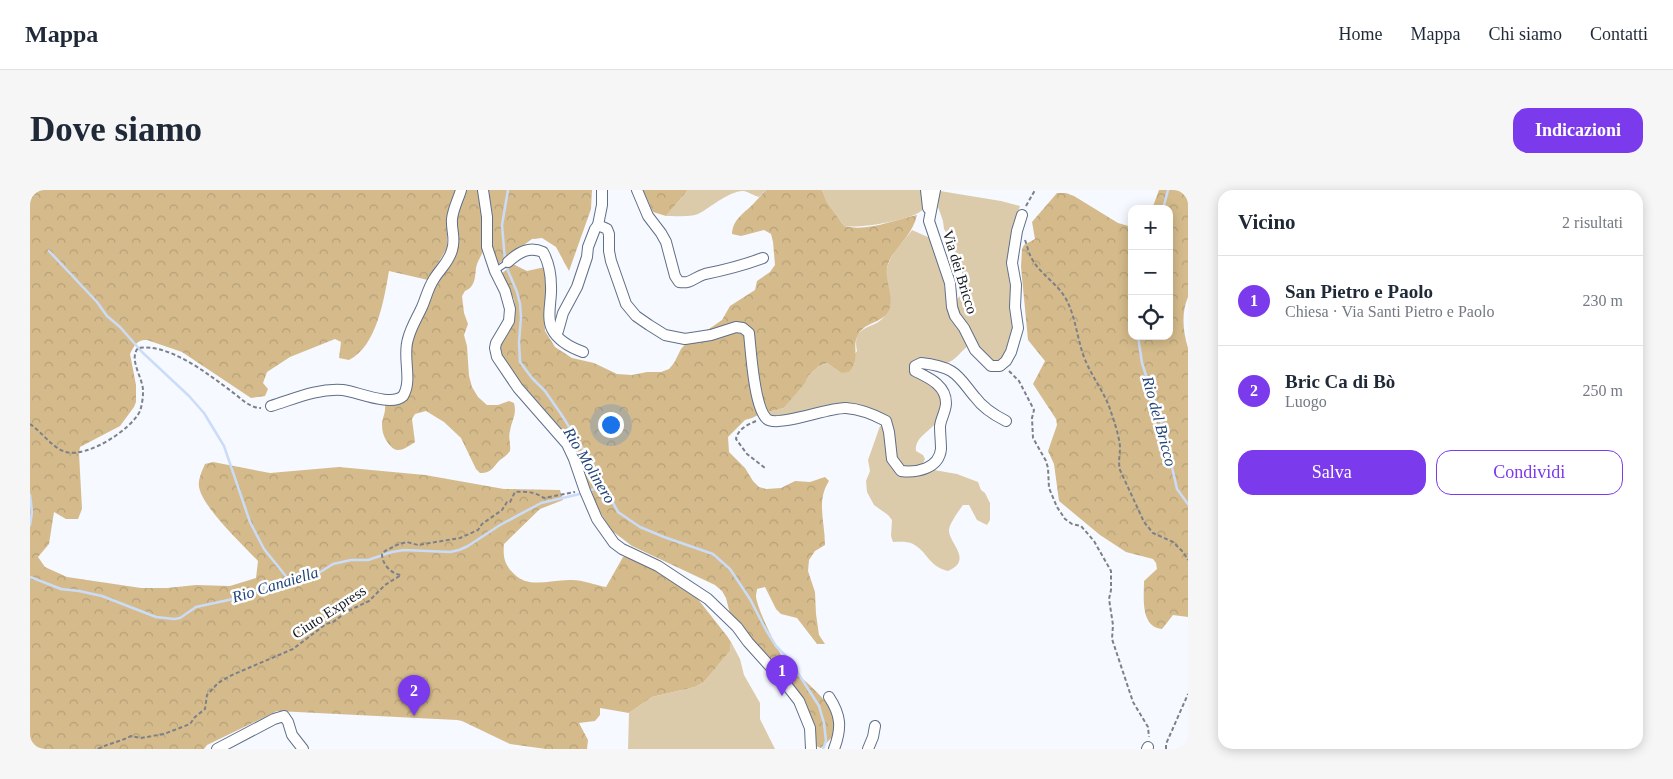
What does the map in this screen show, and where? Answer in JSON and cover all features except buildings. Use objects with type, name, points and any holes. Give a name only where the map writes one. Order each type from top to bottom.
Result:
[{"type":"street","points":[[271,406],[316,392],[331,390],[343,390],[394,400],[400,399],[403,396],[407,386],[406,359],[408,339],[429,287],[452,251],[454,242],[451,221],[454,208],[462,190]]},
{"type":"street","points":[[483,190],[487,247],[502,267],[510,316],[496,343],[497,357],[518,388],[567,444],[597,519],[614,543],[622,549],[658,566],[708,599],[737,627],[799,701],[810,728],[812,736],[811,749]]},
{"type":"street","points":[[555,334],[563,313],[577,287],[588,247],[598,225],[602,205],[602,190]]},
{"type":"street","points":[[637,190],[648,216],[666,242],[675,276],[679,282],[686,283],[705,274],[732,269],[764,258]]},
{"type":"street","points":[[926,190],[929,221]]},
{"type":"street","name":"Via dei Bricco","points":[[935,190],[929,221],[950,283],[952,307],[955,316],[964,328],[975,350],[982,358],[991,366],[1000,366]]},
{"type":"street","points":[[1000,366],[1011,352],[1018,328],[1015,307],[1016,285],[1012,263],[1017,231],[1022,215]]},
{"type":"street","points":[[598,225],[608,230],[611,262],[626,304],[636,316],[664,334],[686,339],[736,328],[743,328],[749,333],[752,369],[759,403],[765,418],[770,421],[783,422],[803,415],[844,408],[869,413],[886,421],[892,459],[901,471],[911,472],[926,469],[938,457],[940,452],[940,426],[946,402],[937,383],[916,371],[915,366],[921,362],[939,366],[952,372],[983,406],[1006,421]]},
{"type":"street","points":[[502,267],[525,250],[535,248],[543,252],[550,272],[552,287],[550,323],[555,334],[568,346],[583,352]]},
{"type":"street","points":[[829,697],[837,710],[840,720],[839,733],[834,749]]},
{"type":"street","points":[[217,749],[274,719],[284,716],[292,734],[303,749]]},
{"type":"street","points":[[868,749],[875,726]]},
{"type":"path","points":[[1022,215],[1035,190]]},
{"type":"path","points":[[1017,231],[1024,234],[1034,263],[1068,300],[1084,358],[1092,376],[1103,391],[1111,410],[1120,443],[1118,463],[1120,470],[1144,522],[1153,533],[1173,542],[1188,560]]},
{"type":"path","points":[[30,424],[68,453],[88,451],[107,441],[130,423],[140,411],[143,386],[136,367],[135,354],[138,348],[167,352],[195,366],[248,405],[258,408],[271,406]]},
{"type":"path","points":[[1000,366],[1019,381],[1034,410],[1032,418],[1033,438],[1046,461],[1049,488],[1057,507],[1065,519],[1072,524],[1081,526],[1094,540],[1111,571],[1109,599],[1113,625],[1112,639],[1133,702],[1148,728],[1147,748]]},
{"type":"path","points":[[765,418],[747,425],[737,434],[736,439],[747,454],[765,468]]},
{"type":"path","name":"Ciuto Express","points":[[100,748],[111,743],[122,742],[131,736],[141,738],[164,734],[190,724],[205,709],[207,695],[218,683],[232,675],[293,649],[326,624],[334,622],[348,611],[369,601],[385,586],[401,575],[397,575],[385,565],[382,560],[382,554],[385,550],[407,542],[418,545],[460,538],[478,530],[482,524],[502,510],[507,502],[510,502],[515,492],[524,491],[540,495],[544,498],[584,489]]},
{"type":"path","points":[[1166,749],[1168,739],[1188,694]]},
{"type":"shaded area","points":[[688,190],[766,190],[759,197],[744,191],[738,191],[695,215],[666,216]]},
{"type":"shaded area","points":[[822,190],[923,190],[924,205],[923,209],[910,217],[873,225],[844,226],[827,202]]},
{"type":"shaded area","points":[[940,191],[1020,206],[1014,234],[1011,265],[1013,328],[1005,352],[997,361],[986,359],[958,316],[956,300],[962,294],[964,279],[952,242],[944,229],[938,207]]},
{"type":"shaded area","points":[[912,230],[930,238],[941,267],[949,312],[969,345],[947,363],[938,363],[925,359],[913,362],[932,382],[942,397],[939,418],[921,437],[916,446],[916,451],[923,455],[925,459],[920,466],[914,469],[898,464],[892,422],[877,411],[866,408],[784,419],[770,416],[768,412],[784,408],[808,376],[819,366],[827,363],[841,373],[857,351],[856,342],[858,335],[865,328],[881,320],[888,309],[889,297],[886,275],[888,264]]},
{"type":"shaded area","points":[[880,426],[884,427],[888,460],[896,474],[934,470],[957,474],[978,482],[990,503],[990,520],[987,525],[977,520],[969,505],[963,505],[955,517],[949,530],[958,551],[959,562],[948,571],[936,566],[922,550],[913,544],[893,542],[891,536],[892,520],[874,505],[867,492],[866,481],[870,471],[868,460]]},
{"type":"shaded area","points":[[731,642],[740,659],[744,675],[760,703],[760,719],[775,749],[628,749],[629,713],[652,697],[695,687],[704,682],[730,651]]},
{"type":"green space","points":[[30,190],[455,190],[447,216],[447,248],[428,280],[389,271],[382,308],[373,333],[359,353],[349,360],[339,358],[341,342],[335,339],[290,357],[267,372],[263,383],[268,389],[265,396],[251,398],[182,352],[147,340],[136,344],[130,354],[136,385],[136,402],[134,407],[120,426],[80,447],[82,509],[78,519],[66,519],[54,512],[49,544],[38,557],[45,567],[67,577],[141,588],[196,585],[230,586],[256,578],[258,561],[224,526],[202,496],[199,487],[200,475],[205,464],[213,462],[270,473],[339,467],[425,475],[504,489],[560,490],[563,500],[540,509],[504,544],[505,560],[513,573],[526,581],[576,580],[606,587],[623,557],[631,557],[672,579],[697,598],[731,642],[730,651],[704,682],[695,687],[652,697],[629,713],[600,708],[600,715],[595,721],[579,723],[588,740],[587,749],[546,749],[510,744],[457,720],[277,711],[207,745],[204,749],[30,749]]},
{"type":"green space","points":[[465,190],[480,190],[484,235],[483,250],[477,265],[474,282],[462,296],[464,313],[468,324],[464,335],[467,346],[469,376],[472,387],[478,397],[487,405],[498,405],[509,401],[514,403],[515,407],[515,414],[509,433],[510,451],[490,471],[484,473],[480,473],[476,469],[461,438],[444,422],[426,411],[415,414],[412,419],[415,442],[406,448],[396,450],[392,448],[384,436],[382,427],[385,405],[399,403],[408,349],[431,292],[446,268],[454,224]]},
{"type":"green space","points":[[486,190],[592,190],[591,209],[569,271],[556,247],[542,238],[532,239],[497,265],[492,245]]},
{"type":"green space","points":[[643,190],[688,190],[666,216],[653,212]]},
{"type":"green space","points":[[766,190],[822,190],[827,202],[844,226],[862,228],[917,215],[915,223],[888,264],[887,276],[891,299],[889,310],[883,318],[862,329],[859,333],[855,343],[855,361],[849,372],[841,373],[827,363],[819,366],[808,376],[805,383],[784,408],[745,420],[728,437],[729,452],[745,468],[759,487],[766,489],[781,488],[795,481],[810,482],[825,477],[829,481],[822,504],[825,545],[815,551],[809,560],[808,571],[815,592],[819,635],[825,644],[817,644],[797,618],[781,614],[776,609],[765,587],[757,589],[756,596],[764,621],[785,661],[822,698],[834,717],[835,727],[832,737],[821,748],[816,746],[814,729],[730,614],[722,591],[715,585],[632,546],[611,530],[594,502],[579,460],[566,434],[510,370],[502,355],[500,344],[515,310],[514,299],[501,274],[513,264],[527,271],[545,267],[547,278],[544,314],[545,331],[555,347],[572,358],[594,363],[617,374],[632,375],[661,372],[669,369],[681,349],[694,334],[709,329],[722,320],[730,306],[755,290],[757,281],[770,272],[775,265],[771,234],[764,230],[741,236],[732,234],[733,228],[740,216]]},
{"type":"green space","points":[[1159,190],[1188,190],[1188,297],[1184,310],[1184,322],[1188,348],[1188,617],[1173,615],[1162,629],[1150,623],[1144,603],[1144,581],[1157,569],[1153,559],[1126,552],[1100,535],[1059,501],[1054,464],[1048,451],[1057,425],[1056,419],[1033,384],[1045,361],[1028,340],[1021,267],[1024,245],[1035,239],[1032,222],[1057,193],[1066,193],[1074,196],[1118,223],[1128,226],[1128,340],[1173,340],[1173,205],[1153,205]]},
{"type":"waterway","name":"Rio Molinero","points":[[505,260],[502,225],[508,190]]},
{"type":"waterway","name":"Rio del Bricco","points":[[1164,205],[1168,190]]},
{"type":"waterway","points":[[49,251],[97,302],[107,316],[204,413],[224,446],[250,522],[264,549],[289,580]]},
{"type":"waterway","name":"Rio Molinero","points":[[506,266],[520,304],[520,362],[545,391],[561,414],[588,457],[618,512],[640,527],[713,554],[730,569],[750,599],[776,646],[789,659],[819,706],[824,723],[826,741],[823,749]]},
{"type":"waterway","name":"Rio del Bricco","points":[[1139,340],[1142,363],[1163,428],[1177,489],[1188,504]]},
{"type":"waterway","name":"Rio Canaiella","points":[[589,491],[602,486]]},
{"type":"waterway","name":"Rio Canaiella","points":[[30,577],[61,589],[102,596],[156,617],[174,619],[180,618],[196,607],[233,599],[289,580],[314,576],[333,564],[351,560],[368,560],[404,550],[450,552],[459,550],[541,503],[584,493]]},
{"type":"waterway","points":[[30,495],[32,512],[30,525]]},
{"type":"place","name":"San Pietro e Paolo","points":[[782,696]]},
{"type":"place","name":"Bric Ca di Bò","points":[[414,716]]}]
